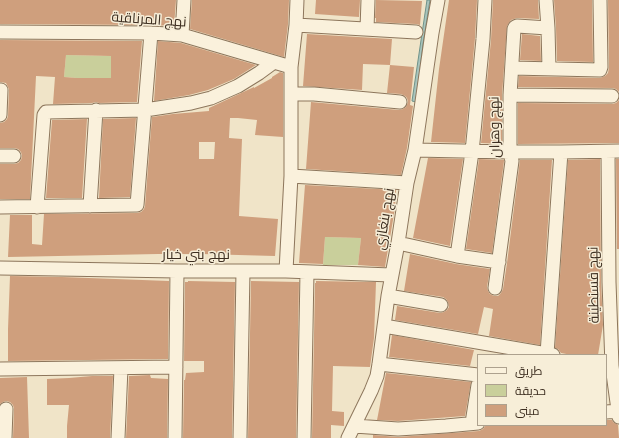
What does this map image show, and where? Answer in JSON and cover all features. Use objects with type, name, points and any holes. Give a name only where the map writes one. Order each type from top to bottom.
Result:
[{"type":"street","points":[[182,35],[184,0]]},
{"type":"street","points":[[286,270],[290,176],[291,68],[296,25],[297,0]]},
{"type":"street","points":[[367,28],[368,0]]},
{"type":"street","name":"نهج بنغازي","points":[[348,438],[371,391],[379,364],[388,296],[415,150],[438,0]]},
{"type":"street","points":[[457,256],[472,152],[483,39],[485,0]]},
{"type":"street","points":[[546,0],[549,69]]},
{"type":"street","points":[[512,68],[600,70],[600,0]]},
{"type":"street","points":[[296,25],[416,32]]},
{"type":"street","name":"نهج وهران","points":[[495,288],[512,161],[510,152],[510,95],[515,27],[548,28]]},
{"type":"street","name":"نهج المرناقية","points":[[0,32],[150,33],[182,35],[291,68]]},
{"type":"street","points":[[0,217],[0,207],[137,205],[150,33]]},
{"type":"street","points":[[37,207],[44,113],[96,110],[145,110],[191,103],[211,98],[238,86],[260,73],[274,62]]},
{"type":"street","points":[[0,115],[2,90]]},
{"type":"street","points":[[291,94],[314,94],[400,102]]},
{"type":"street","points":[[510,95],[612,96]]},
{"type":"street","points":[[90,206],[96,110]]},
{"type":"street","points":[[415,150],[472,152],[614,151]]},
{"type":"street","name":"نهج قسنطينة","points":[[614,151],[615,340],[609,365],[619,417]]},
{"type":"street","points":[[384,326],[484,349],[550,354],[562,152]]},
{"type":"street","points":[[290,176],[408,183]]},
{"type":"street","points":[[398,243],[457,256],[499,262]]},
{"type":"street","name":"نهج بني خيار","points":[[0,268],[177,271],[286,270],[392,275]]},
{"type":"street","points":[[175,438],[177,271]]},
{"type":"street","points":[[240,438],[243,271]]},
{"type":"street","points":[[304,438],[308,272]]},
{"type":"street","points":[[388,296],[441,305]]},
{"type":"street","points":[[379,364],[477,375]]},
{"type":"street","points":[[0,369],[176,367]]},
{"type":"street","points":[[118,438],[121,368]]},
{"type":"street","points":[[354,426],[396,433],[475,423],[477,397]]},
{"type":"street","points":[[5,438],[6,409]]},
{"type":"street","points":[[607,412],[619,411]]},
{"type":"green space","points":[[66,55],[111,56],[111,78],[64,77]]},
{"type":"green space","points":[[325,237],[361,238],[358,265],[323,265]]},
{"type":"water","points":[[427,0],[430,0],[416,102],[412,101]]},
{"type":"building","points":[[0,0],[176,0],[174,26],[0,24]]},
{"type":"building","points":[[192,0],[289,0],[284,57],[190,29]]},
{"type":"building","points":[[316,0],[360,0],[359,17],[315,14]]},
{"type":"building","points":[[376,0],[422,1],[420,25],[376,22]]},
{"type":"building","points":[[449,0],[477,0],[465,143],[431,142],[439,69]]},
{"type":"building","points":[[493,0],[538,0],[539,19],[517,18],[511,20],[507,26],[502,95],[502,144],[481,143],[491,40]]},
{"type":"building","points":[[554,0],[592,0],[593,62],[557,61]]},
{"type":"building","points":[[608,0],[619,0],[619,92],[612,88],[518,87],[519,76],[600,78],[605,76],[608,73],[609,67]]},
{"type":"building","points":[[307,34],[392,39],[390,65],[363,64],[362,90],[303,86]]},
{"type":"building","points":[[522,34],[540,36],[541,61],[520,60]]},
{"type":"building","points":[[0,40],[142,41],[137,102],[53,104],[55,77],[36,76],[30,199],[0,199],[0,164],[18,163],[22,156],[18,149],[0,148],[0,123],[4,122],[8,116],[9,90],[6,83],[0,82]],"holes":[[[66,55],[111,56],[111,78],[64,77]]]},
{"type":"building","points":[[158,41],[181,43],[256,65],[234,79],[208,90],[154,101]]},
{"type":"building","points":[[390,65],[414,67],[410,105],[413,106],[407,148],[401,175],[306,169],[311,102],[399,110],[406,107],[408,102],[405,96],[401,94],[387,93]]},
{"type":"building","points":[[280,72],[283,73],[283,137],[255,135],[257,120],[230,118],[229,138],[242,139],[239,216],[278,219],[275,256],[158,254],[8,257],[10,215],[32,215],[32,244],[42,245],[44,214],[141,212],[145,206],[152,117],[209,111],[209,108],[254,88]],"holes":[[[199,142],[215,142],[214,159],[199,159]]]},
{"type":"building","points":[[619,100],[619,143],[518,144],[518,103],[612,104]]},
{"type":"building","points":[[136,118],[130,197],[99,198],[103,119]]},
{"type":"building","points":[[87,119],[82,198],[46,198],[52,120]]},
{"type":"building","points":[[428,158],[463,159],[450,246],[413,238]]},
{"type":"building","points":[[479,159],[504,160],[492,253],[466,249]]},
{"type":"building","points":[[600,159],[601,282],[603,325],[598,354],[566,354],[561,353],[555,348],[568,160]]},
{"type":"building","points":[[616,159],[619,159],[619,249],[617,249]]},
{"type":"building","points":[[520,160],[552,160],[540,345],[489,336],[493,309],[484,307],[478,334],[395,320],[397,306],[440,313],[447,310],[449,307],[448,302],[443,297],[404,291],[410,254],[456,264],[490,269],[487,287],[488,291],[494,296],[498,296],[501,293],[507,263]]},
{"type":"building","points":[[305,185],[396,190],[395,208],[385,267],[358,265],[361,238],[325,237],[323,264],[299,263]]},
{"type":"building","points":[[10,276],[169,281],[168,359],[8,361]]},
{"type":"building","points":[[251,281],[299,282],[296,438],[248,438]]},
{"type":"building","points":[[316,281],[376,282],[374,338],[370,367],[333,366],[332,411],[344,412],[344,426],[331,425],[331,438],[312,438]]},
{"type":"building","points":[[185,282],[235,282],[232,438],[183,438],[184,380],[186,373],[204,372],[204,361],[184,361]]},
{"type":"building","points":[[392,335],[474,350],[470,366],[389,357]]},
{"type":"building","points":[[386,373],[471,382],[465,416],[398,421],[377,420]]},
{"type":"building","points":[[150,375],[151,378],[168,379],[167,438],[126,438],[129,376]]},
{"type":"building","points":[[113,376],[110,438],[67,438],[69,405],[47,405],[47,379]]},
{"type":"building","points":[[27,377],[29,438],[13,438],[14,409],[10,402],[6,401],[0,404],[0,378]]},
{"type":"building","points":[[607,420],[612,420],[618,425],[619,438],[373,438],[373,435],[398,437],[479,431],[485,426],[607,426]]}]
